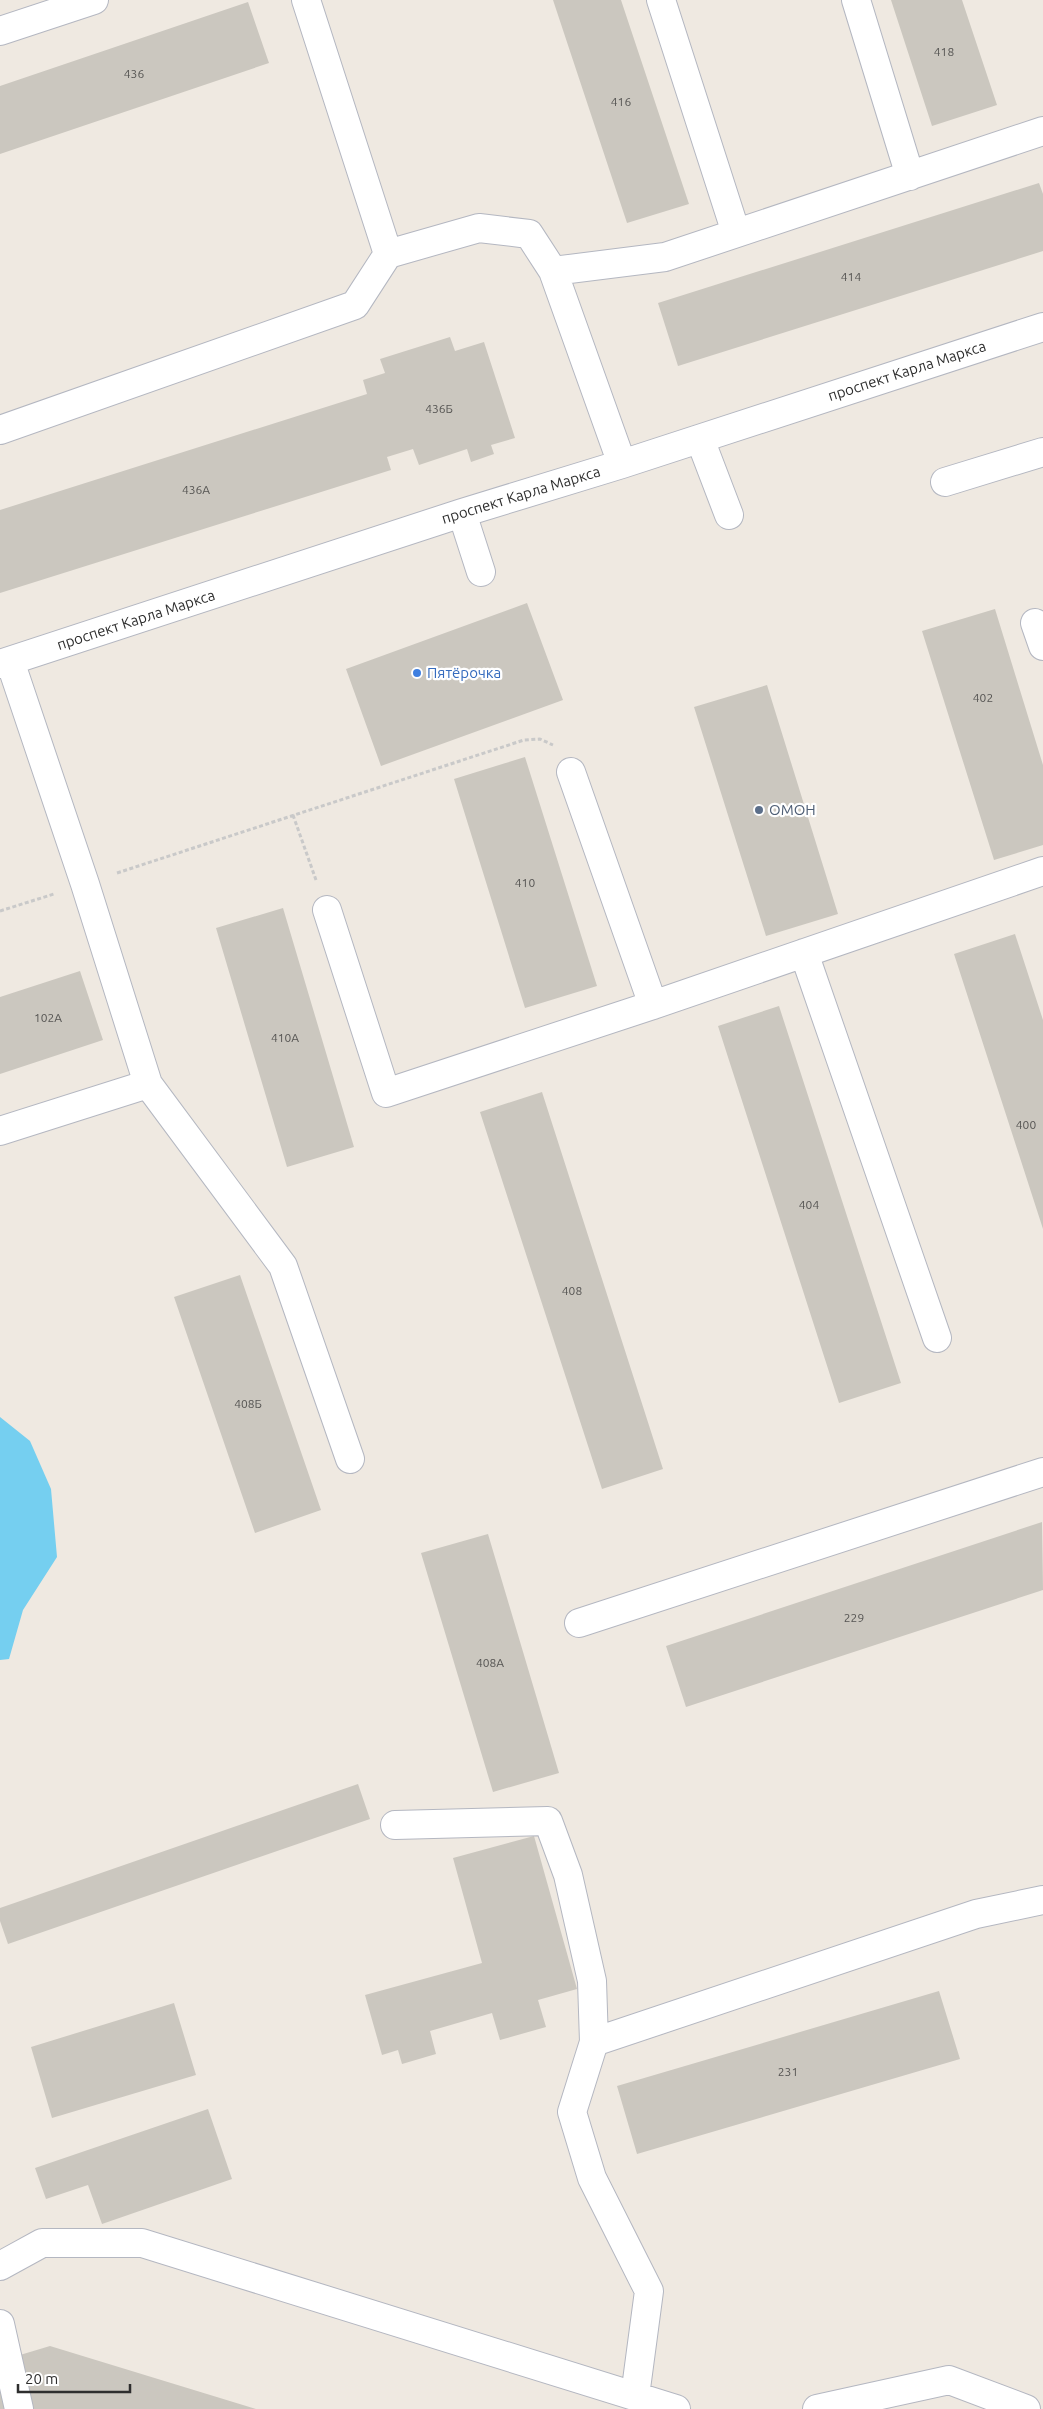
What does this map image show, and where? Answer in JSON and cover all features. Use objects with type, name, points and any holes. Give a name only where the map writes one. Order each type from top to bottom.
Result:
[{"type":"street","points":[[0,31],[94,0]]},
{"type":"street","points":[[306,0],[388,254]]},
{"type":"street","points":[[661,0],[736,233]]},
{"type":"street","points":[[856,0],[910,176]]},
{"type":"street","points":[[553,271],[665,257],[1043,131]]},
{"type":"street","points":[[0,430],[354,305],[388,254],[480,228],[529,234],[553,271],[622,464]]},
{"type":"street","name":"проспект Карла Маркса","points":[[5,663],[462,513],[622,464],[1043,327]]},
{"type":"street","points":[[700,439],[729,515]]},
{"type":"street","points":[[945,482],[1043,452]]},
{"type":"street","points":[[462,513],[481,572]]},
{"type":"street","points":[[5,663],[85,884],[148,1084],[283,1266],[350,1459]]},
{"type":"street","points":[[571,772],[652,1005]]},
{"type":"street","points":[[327,910],[386,1093],[804,953],[1042,876]]},
{"type":"street","points":[[804,953],[937,1338]]},
{"type":"street","points":[[0,1131],[148,1084]]},
{"type":"street","points":[[578,1623],[1043,1472]]},
{"type":"street","points":[[396,1825],[548,1822],[568,1874],[592,1982],[594,2042],[572,2112],[592,2178],[649,2291],[634,2396]]},
{"type":"street","points":[[594,2042],[976,1914],[1043,1900]]},
{"type":"street","points":[[0,2266],[42,2243],[142,2243],[676,2409]]},
{"type":"street","points":[[0,2324],[19,2409]]},
{"type":"street","points":[[817,2409],[949,2380],[1026,2409]]},
{"type":"path","points":[[0,911],[524,740],[540,739],[557,746],[571,772]]},
{"type":"path","points":[[293,815],[327,910]]},
{"type":"water","points":[[0,1417],[30,1441],[51,1489],[57,1557],[23,1610],[9,1659],[0,1660]]},
{"type":"building","points":[[553,0],[621,0],[689,204],[627,223]]},
{"type":"building","points":[[891,0],[962,0],[997,105],[932,126]]},
{"type":"building","points":[[248,2],[269,63],[0,154],[0,86]]},
{"type":"building","points":[[1039,183],[1043,194],[1043,251],[678,366],[658,303]]},
{"type":"building","points":[[450,337],[455,351],[484,342],[515,438],[491,445],[494,454],[471,462],[467,449],[419,465],[413,449],[387,457],[391,470],[0,593],[0,510],[367,394],[363,380],[385,373],[380,359]]},
{"type":"building","points":[[527,603],[563,700],[381,766],[346,669]]},
{"type":"building","points":[[995,609],[1043,765],[1043,845],[994,860],[922,631]]},
{"type":"building","points":[[767,685],[838,914],[766,936],[694,707]]},
{"type":"building","points":[[525,757],[597,986],[525,1008],[454,779]]},
{"type":"building","points":[[283,908],[354,1147],[287,1167],[216,928]]},
{"type":"building","points":[[1015,934],[1043,1020],[1043,1229],[954,954]]},
{"type":"building","points":[[80,971],[103,1040],[0,1074],[0,997]]},
{"type":"building","points":[[779,1006],[901,1383],[839,1403],[718,1026]]},
{"type":"building","points":[[542,1092],[663,1469],[602,1489],[480,1112]]},
{"type":"building","points":[[240,1275],[321,1510],[255,1533],[174,1297]]},
{"type":"building","points":[[1042,1522],[1043,1590],[686,1707],[666,1646]]},
{"type":"building","points":[[488,1534],[559,1773],[493,1792],[421,1553]]},
{"type":"building","points":[[358,1784],[370,1819],[8,1944],[0,1921],[0,1908]]},
{"type":"building","points":[[534,1836],[577,1989],[538,2000],[546,2027],[500,2040],[492,2013],[430,2031],[436,2054],[402,2064],[398,2050],[382,2055],[365,1995],[482,1963],[453,1858]]},
{"type":"building","points":[[939,1991],[960,2059],[637,2154],[617,2086]]},
{"type":"building","points":[[174,2003],[196,2075],[52,2118],[31,2047]]},
{"type":"building","points":[[208,2109],[232,2179],[102,2224],[88,2185],[46,2199],[35,2168]]},
{"type":"building","points":[[50,2346],[256,2409],[0,2409],[0,2361]]},
{"type":"place","name":"Пятёрочка","points":[[417,673]]},
{"type":"place","name":"ОМОН","points":[[759,810]]}]
